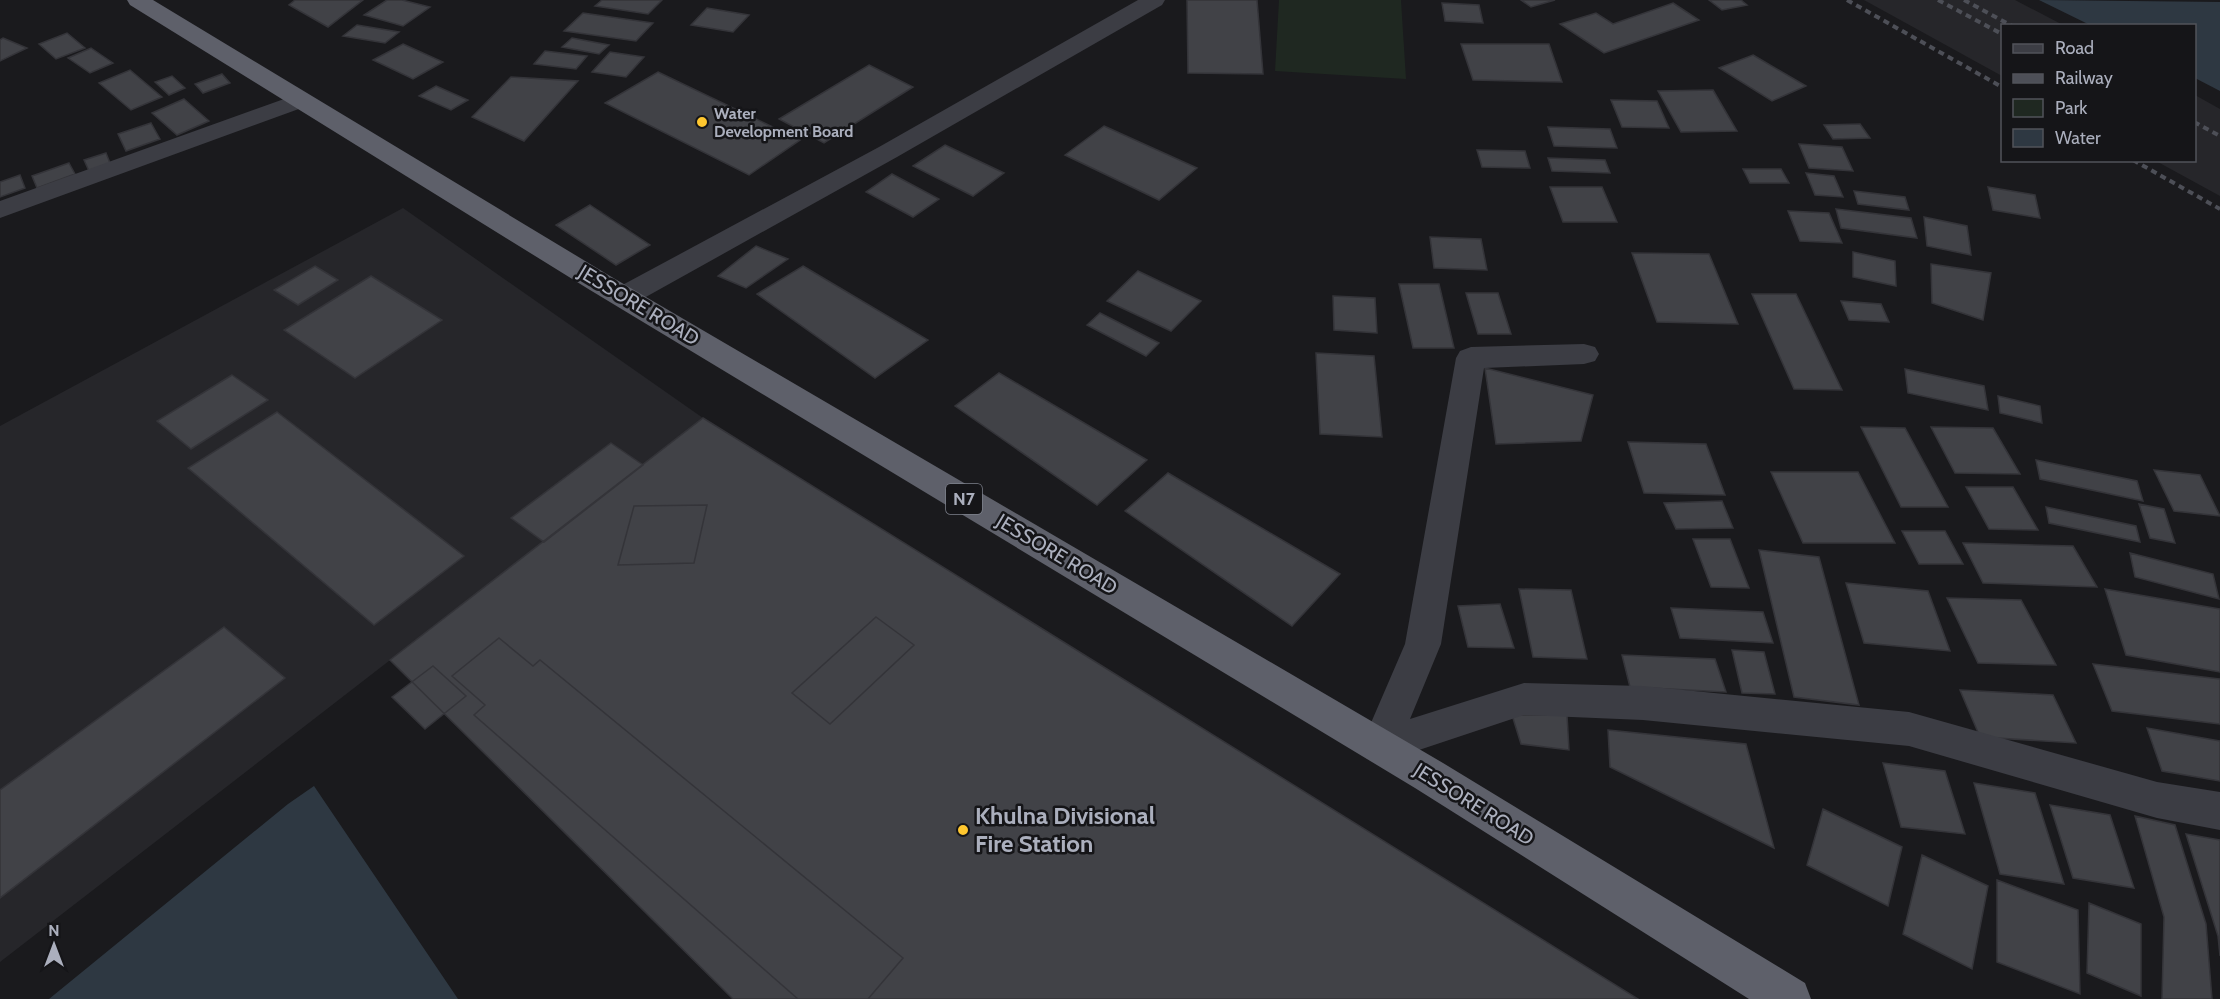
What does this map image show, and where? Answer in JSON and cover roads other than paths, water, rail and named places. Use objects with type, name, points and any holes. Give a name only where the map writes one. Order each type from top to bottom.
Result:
[{"type":"highway","name":"JESSORE ROAD","points":[[138,0],[298,101],[626,296],[713,351],[1380,746],[1790,999]]},
{"type":"street","points":[[626,296],[888,152],[1154,0]]},
{"type":"street","points":[[0,210],[298,101]]},
{"type":"street","points":[[1380,746],[1423,644],[1471,358],[1584,354]]},
{"type":"street","points":[[1380,746],[1524,699],[1643,703],[1909,729],[2157,800],[2220,811]]},
{"type":"water","points":[[2039,0],[2220,2],[2220,91],[2196,79],[2196,24],[2088,24]]},
{"type":"water","points":[[314,786],[458,999],[49,999],[288,804]]},
{"type":"railway","points":[[1847,0],[2001,86]]},
{"type":"railway","points":[[1938,0],[2001,33]]},
{"type":"railway","points":[[1964,0],[2008,24]]},
{"type":"railway","points":[[2196,123],[2220,136]]},
{"type":"railway","points":[[2137,162],[2220,209]]},
{"type":"place","name":"Water Development Board","points":[[702,122]]},
{"type":"place","name":"Khulna Divisional Fire Station","points":[[963,830]]}]
